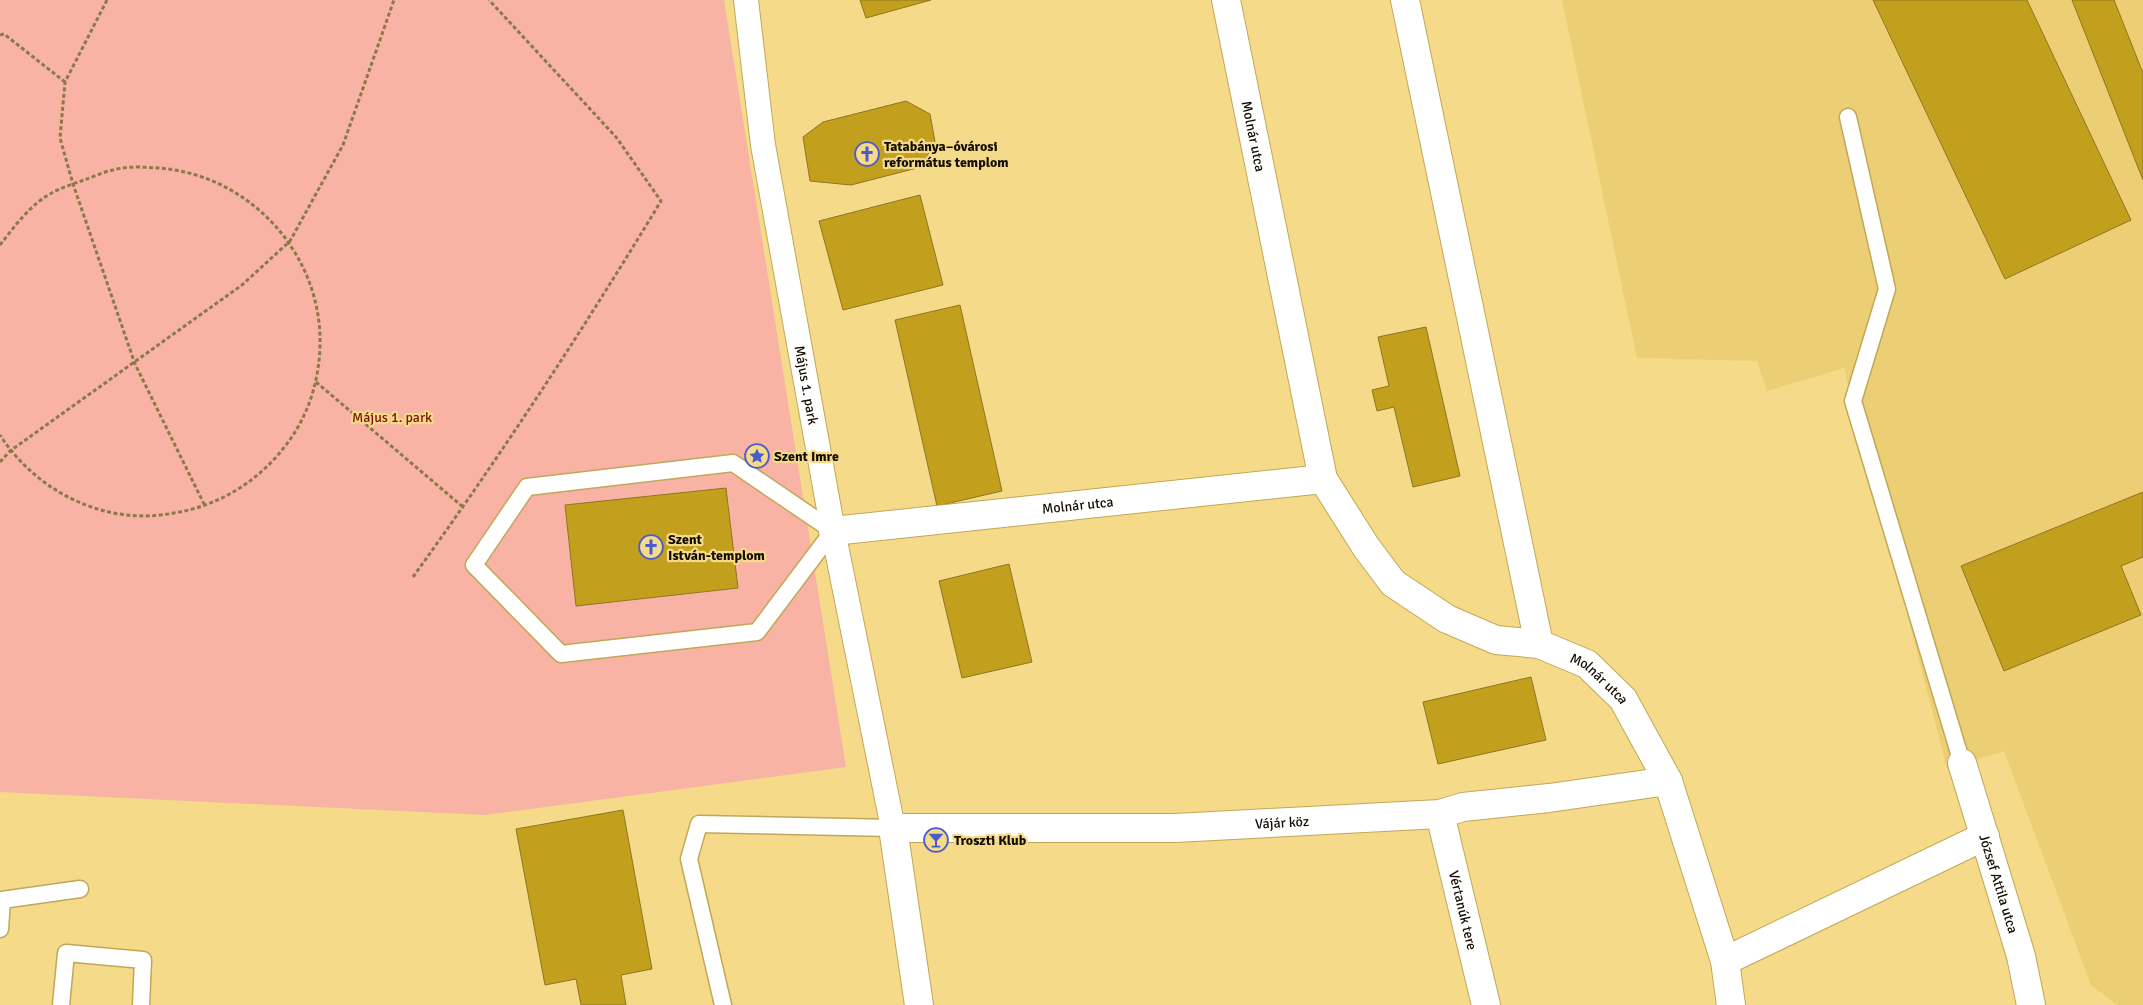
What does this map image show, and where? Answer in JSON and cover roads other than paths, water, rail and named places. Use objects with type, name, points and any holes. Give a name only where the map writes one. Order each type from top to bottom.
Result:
[{"type":"street","name":"Május 1. park","points":[[746,0],[763,145],[834,531],[892,828]]},
{"type":"street","name":"Molnár utca","points":[[1226,0],[1323,479],[1366,547],[1393,583],[1446,619],[1496,640],[1539,644],[1587,664],[1623,699],[1668,780],[1725,960],[1731,1005]]},
{"type":"street","points":[[1405,0],[1539,644]]},
{"type":"street","name":"Molnár utca","points":[[834,531],[1323,479]]},
{"type":"street","name":"József Attila utca","points":[[1962,763],[2021,956],[2031,1005]]},
{"type":"street","name":"Vájár köz","points":[[892,828],[1176,828],[1440,814],[1463,807],[1549,798],[1668,780]]},
{"type":"street","name":"Vértanúk tere","points":[[1440,814],[1486,1005]]},
{"type":"street","points":[[892,828],[919,1005]]},
{"type":"street","points":[[1725,960],[1985,836]]},
{"type":"lane","points":[[1848,117],[1887,289],[1853,401],[1962,763]]},
{"type":"lane","points":[[733,463],[834,531],[757,632],[561,654],[474,565],[528,487],[733,463]]},
{"type":"lane","points":[[723,1005],[688,859],[699,824],[892,828]]},
{"type":"lane","points":[[0,929],[2,900],[80,889]]},
{"type":"lane","points":[[61,1005],[66,953],[143,960],[141,1005]]},
{"type":"place","name":"Tatabánya–óvárosi református templom","points":[[867,154]]},
{"type":"place","name":"Szent Imre","points":[[757,456]]},
{"type":"place","name":"Szent István-templom","points":[[651,547]]},
{"type":"place","name":"Troszti Klub","points":[[936,840]]}]
